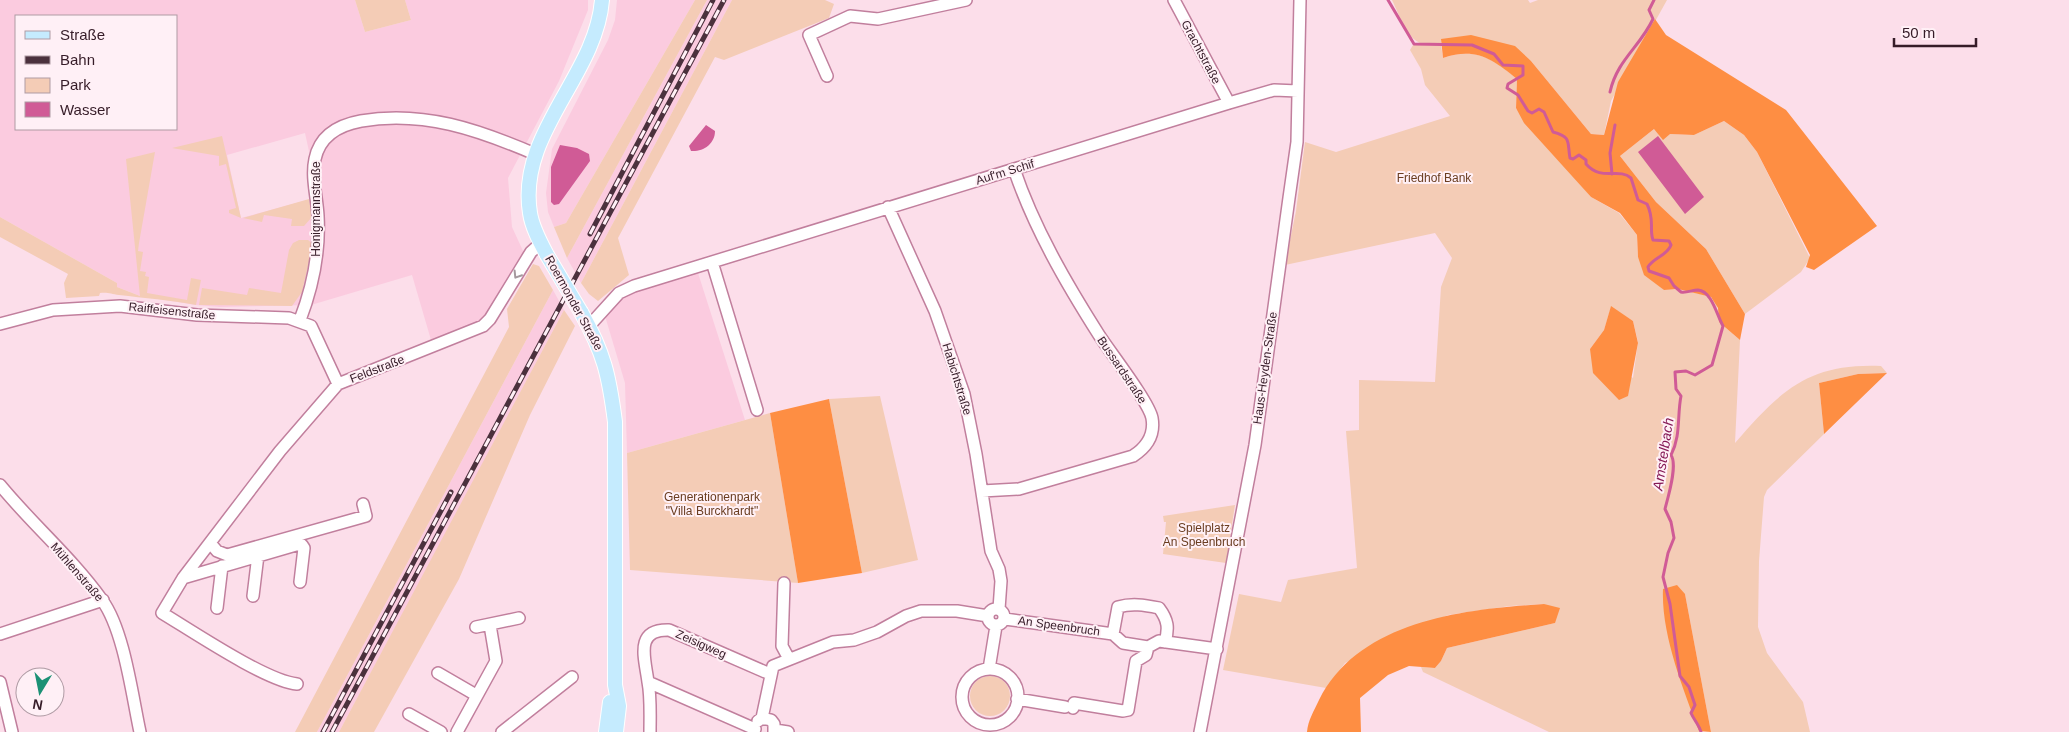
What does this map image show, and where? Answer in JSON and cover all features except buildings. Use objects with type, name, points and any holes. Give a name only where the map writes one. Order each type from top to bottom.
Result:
[{"type":"main road","name":"Roermonder Straße","points":[[602,0],[598,27],[589,50],[535,154],[528,195],[530,214],[544,249],[589,326],[602,353],[610,379],[615,422],[616,685],[619,706],[616,732]]},
{"type":"main road","name":"Roermonder Straße","points":[[606,732],[610,704],[616,685]]},
{"type":"street","points":[[827,76],[809,35],[850,16],[878,19],[966,0]]},
{"type":"street","name":"Grachtstraße","points":[[1174,0],[1229,103]]},
{"type":"street","name":"Haus-Heyden-Straße","points":[[1200,732],[1255,444],[1297,142],[1300,0]]},
{"type":"street","name":"Auf'm Schif","points":[[589,326],[619,294],[627,290],[888,207],[1229,103],[1274,90],[1298,91]]},
{"type":"street","name":"Honigmannstraße","points":[[300,320],[317,259],[318,215],[314,161],[318,148],[325,137],[337,128],[376,119],[411,117],[466,128],[535,154]]},
{"type":"street","name":"Bussardstraße","points":[[982,491],[1019,489],[1133,456],[1143,450],[1149,441],[1152,427],[1150,410],[1100,337],[1056,263],[1014,169]]},
{"type":"street","name":"Habichtstraße","points":[[888,207],[935,311],[965,403],[982,491],[990,550],[996,561],[1001,582],[1000,618],[989,669]]},
{"type":"street","name":"Feldstraße","points":[[297,684],[286,683],[245,662],[162,613],[183,578],[211,544],[280,451],[338,384],[468,334],[483,326],[531,252],[544,249]]},
{"type":"street","points":[[712,262],[757,410]]},
{"type":"street","name":"Raiffeisenstraße","points":[[0,324],[53,310],[120,306],[196,315],[282,317],[300,320]]},
{"type":"street","points":[[300,320],[311,326],[316,334],[338,384]]},
{"type":"street","name":"Mühlenstraße","points":[[0,485],[27,518],[103,600],[114,623],[127,667],[140,732]]},
{"type":"street","points":[[211,544],[217,551],[227,555],[366,516],[363,504]]},
{"type":"street","points":[[183,578],[258,555],[302,545],[300,582]]},
{"type":"street","points":[[253,596],[258,555]]},
{"type":"street","points":[[217,608],[222,566]]},
{"type":"street","points":[[784,583],[782,646],[789,659]]},
{"type":"street","points":[[0,634],[103,600]]},
{"type":"street","name":"An Speenbruch","points":[[1112,634],[1118,607],[1129,604],[1143,605],[1159,608],[1165,616],[1168,625],[1165,642]]},
{"type":"street","points":[[648,682],[755,730],[757,722],[762,718],[773,666],[833,642],[854,640],[877,632],[906,616],[921,611],[957,611],[988,616],[991,624],[1000,618]]},
{"type":"street","points":[[476,627],[519,618]]},
{"type":"street","name":"An Speenbruch","points":[[1000,618],[1112,634],[1123,643],[1148,647],[1159,641],[1217,649]]},
{"type":"street","points":[[457,732],[496,661],[490,625]]},
{"type":"street","name":"Zeisigweg","points":[[650,732],[648,682],[643,657],[645,642],[649,635],[657,630],[669,630],[770,674]]},
{"type":"street","points":[[1017,699],[1069,708],[1074,703],[1123,711],[1128,710],[1136,661],[1146,655],[1148,647]]},
{"type":"street","points":[[980,669],[989,669],[1009,677],[1016,687],[1017,699],[1015,711],[1007,718],[982,728],[966,712],[963,705],[963,692],[968,679],[980,669]]},
{"type":"street","points":[[438,673],[476,695]]},
{"type":"street","points":[[502,732],[572,677]]},
{"type":"street","points":[[0,682],[12,732]]},
{"type":"street","points":[[409,714],[441,732]]},
{"type":"street","points":[[762,718],[771,720],[774,731],[788,732]]},
{"type":"shaded area","points":[[0,0],[355,0],[365,32],[411,20],[405,0],[588,0],[588,10],[559,81],[508,178],[512,227],[524,253],[484,319],[474,325],[431,340],[412,275],[311,305],[220,307],[196,305],[140,296],[117,287],[117,283],[0,217]],"holes":[[[305,133],[319,197],[241,218],[227,155]]]},
{"type":"shaded area","points":[[617,0],[695,0],[566,223],[554,227],[548,212],[546,193],[552,149],[608,40],[615,20]]},
{"type":"shaded area","points":[[707,0],[732,0],[581,283],[567,258]]},
{"type":"shaded area","points":[[1655,19],[1666,35],[1786,110],[1877,226],[1814,270],[1806,267],[1810,255],[1757,152],[1744,135],[1724,121],[1694,135],[1670,134],[1663,140],[1654,129],[1620,156],[1656,202],[1706,249],[1745,314],[1740,340],[1719,322],[1718,308],[1711,297],[1678,289],[1664,290],[1644,275],[1638,257],[1637,235],[1620,213],[1591,197],[1524,123],[1516,108],[1517,79],[1500,66],[1483,57],[1465,54],[1443,58],[1441,39],[1471,35],[1515,46],[1531,61],[1591,134],[1604,135],[1618,82]]},
{"type":"shaded area","points":[[698,273],[745,420],[627,453],[625,383],[605,316],[624,294],[641,287]]},
{"type":"shaded area","points":[[553,290],[564,310],[428,567],[339,732],[317,732]]},
{"type":"shaded area","points":[[1611,306],[1633,321],[1638,343],[1628,396],[1619,400],[1593,373],[1590,349],[1604,330]]},
{"type":"shaded area","points":[[1887,373],[1824,434],[1819,383],[1858,374]]},
{"type":"shaded area","points":[[829,399],[862,573],[798,583],[770,413]]},
{"type":"shaded area","points":[[1677,585],[1685,594],[1711,732],[1699,731],[1669,643],[1663,606],[1663,589]]},
{"type":"shaded area","points":[[1544,604],[1560,608],[1555,623],[1447,648],[1441,661],[1435,668],[1409,666],[1388,675],[1360,698],[1361,732],[1307,732],[1319,700],[1337,673],[1360,652],[1387,636],[1417,624],[1449,615],[1513,606]]},
{"type":"green space","points":[[355,0],[405,0],[411,20],[365,32]]},
{"type":"green space","points":[[695,0],[707,0],[567,258],[554,227],[566,223]]},
{"type":"green space","points":[[732,0],[825,0],[834,4],[829,18],[724,60],[715,57],[618,238],[629,275],[598,301],[589,294],[581,283]]},
{"type":"green space","name":"Friedhof Bank","points":[[1392,0],[1528,0],[1530,3],[1538,0],[1667,0],[1611,101],[1604,135],[1591,134],[1531,61],[1441,40],[1441,43],[1427,45],[1441,45],[1443,58],[1465,54],[1483,57],[1500,66],[1517,79],[1516,108],[1591,197],[1619,213],[1637,235],[1638,257],[1664,290],[1678,290],[1713,299],[1716,303],[1719,322],[1740,340],[1735,443],[1782,395],[1815,375],[1834,369],[1856,366],[1881,366],[1887,373],[1858,374],[1819,383],[1824,434],[1767,490],[1764,497],[1759,561],[1758,627],[1767,653],[1803,702],[1810,732],[1711,732],[1685,594],[1670,639],[1682,682],[1700,732],[1549,732],[1423,672],[1421,667],[1435,668],[1441,661],[1447,648],[1555,623],[1544,604],[1510,606],[1448,615],[1345,663],[1326,688],[1223,670],[1239,594],[1281,602],[1288,580],[1357,568],[1346,431],[1359,430],[1359,380],[1435,382],[1441,287],[1452,258],[1435,233],[1285,265],[1296,211],[1305,142],[1336,152],[1450,116],[1425,85],[1421,69],[1410,50],[1413,45],[1426,45],[1419,43],[1409,34]],"holes":[[[1611,307],[1633,321],[1638,342],[1633,378],[1590,349],[1604,330]]]},
{"type":"green space","points":[[1724,121],[1744,135],[1757,152],[1810,258],[1801,272],[1745,314],[1706,249],[1656,202],[1620,156],[1654,129],[1670,134],[1694,135]]},
{"type":"green space","points":[[222,136],[241,218],[229,213],[229,210],[236,208],[226,164],[219,166],[219,156],[172,148]]},
{"type":"green space","points":[[155,152],[139,243],[138,251],[143,252],[140,271],[146,272],[145,276],[149,277],[147,293],[187,300],[191,278],[201,280],[196,305],[105,293],[100,293],[99,296],[66,298],[64,283],[68,274],[0,237],[0,217],[117,283],[117,287],[140,296],[126,159]]},
{"type":"green space","points":[[309,199],[312,217],[304,226],[291,226],[292,219],[264,215],[262,222],[243,218]]},
{"type":"green space","points":[[299,240],[308,240],[313,244],[302,292],[292,306],[199,305],[202,288],[247,295],[249,288],[281,293],[289,250],[293,243]]},
{"type":"green space","points":[[533,264],[539,266],[553,290],[317,732],[295,732],[509,327],[507,309]]},
{"type":"green space","points":[[564,310],[575,326],[530,415],[459,579],[374,732],[339,732]]},
{"type":"green space","points":[[880,396],[918,560],[862,573],[829,399]]},
{"type":"green space","name":"Generationenpark \"Villa Burckhardt\"","points":[[770,413],[798,583],[630,570],[627,453]]},
{"type":"green space","name":"Spielplatz An Speenbruch","points":[[1235,505],[1226,563],[1163,554],[1166,522],[1164,522],[1163,516]]},
{"type":"green space","points":[[994,676],[1001,679],[1007,685],[1010,696],[1009,704],[1001,713],[994,716],[986,716],[979,713],[971,704],[970,692],[973,685],[982,677]]},
{"type":"water","points":[[706,125],[715,131],[713,140],[704,149],[691,151],[689,146]]},
{"type":"water","points":[[1658,136],[1704,197],[1685,214],[1638,152]]},
{"type":"water","points":[[560,145],[577,148],[589,154],[590,161],[559,204],[554,205],[551,202],[551,167]]},
{"type":"waterway","name":"Amstelbach","points":[[1388,0],[1414,44],[1472,45],[1494,54],[1503,65],[1523,66],[1523,75],[1508,84],[1507,88],[1518,95],[1528,111],[1532,113],[1539,109],[1544,112],[1553,132],[1563,136],[1568,141],[1570,158],[1573,159],[1579,155],[1586,160],[1586,164],[1598,172],[1621,174],[1631,178],[1638,200],[1647,204],[1653,240],[1669,241],[1671,245],[1667,252],[1648,267],[1649,271],[1669,278],[1681,292],[1703,291],[1710,299],[1723,326],[1712,365],[1695,375],[1686,371],[1675,372],[1676,389],[1681,396],[1678,433],[1671,455],[1673,473],[1665,509],[1671,522],[1674,538],[1668,553],[1663,577],[1670,604],[1680,676],[1689,687],[1695,705],[1691,713],[1701,732]]},
{"type":"waterway","points":[[1610,92],[1613,81],[1623,62],[1642,38],[1653,19],[1649,10],[1654,0]]},
{"type":"waterway","points":[[1612,174],[1610,153],[1615,125]]},
{"type":"railway","points":[[590,234],[713,0]]},
{"type":"railway","points":[[332,732],[724,0]]},
{"type":"railway","points":[[323,732],[451,492]]}]
